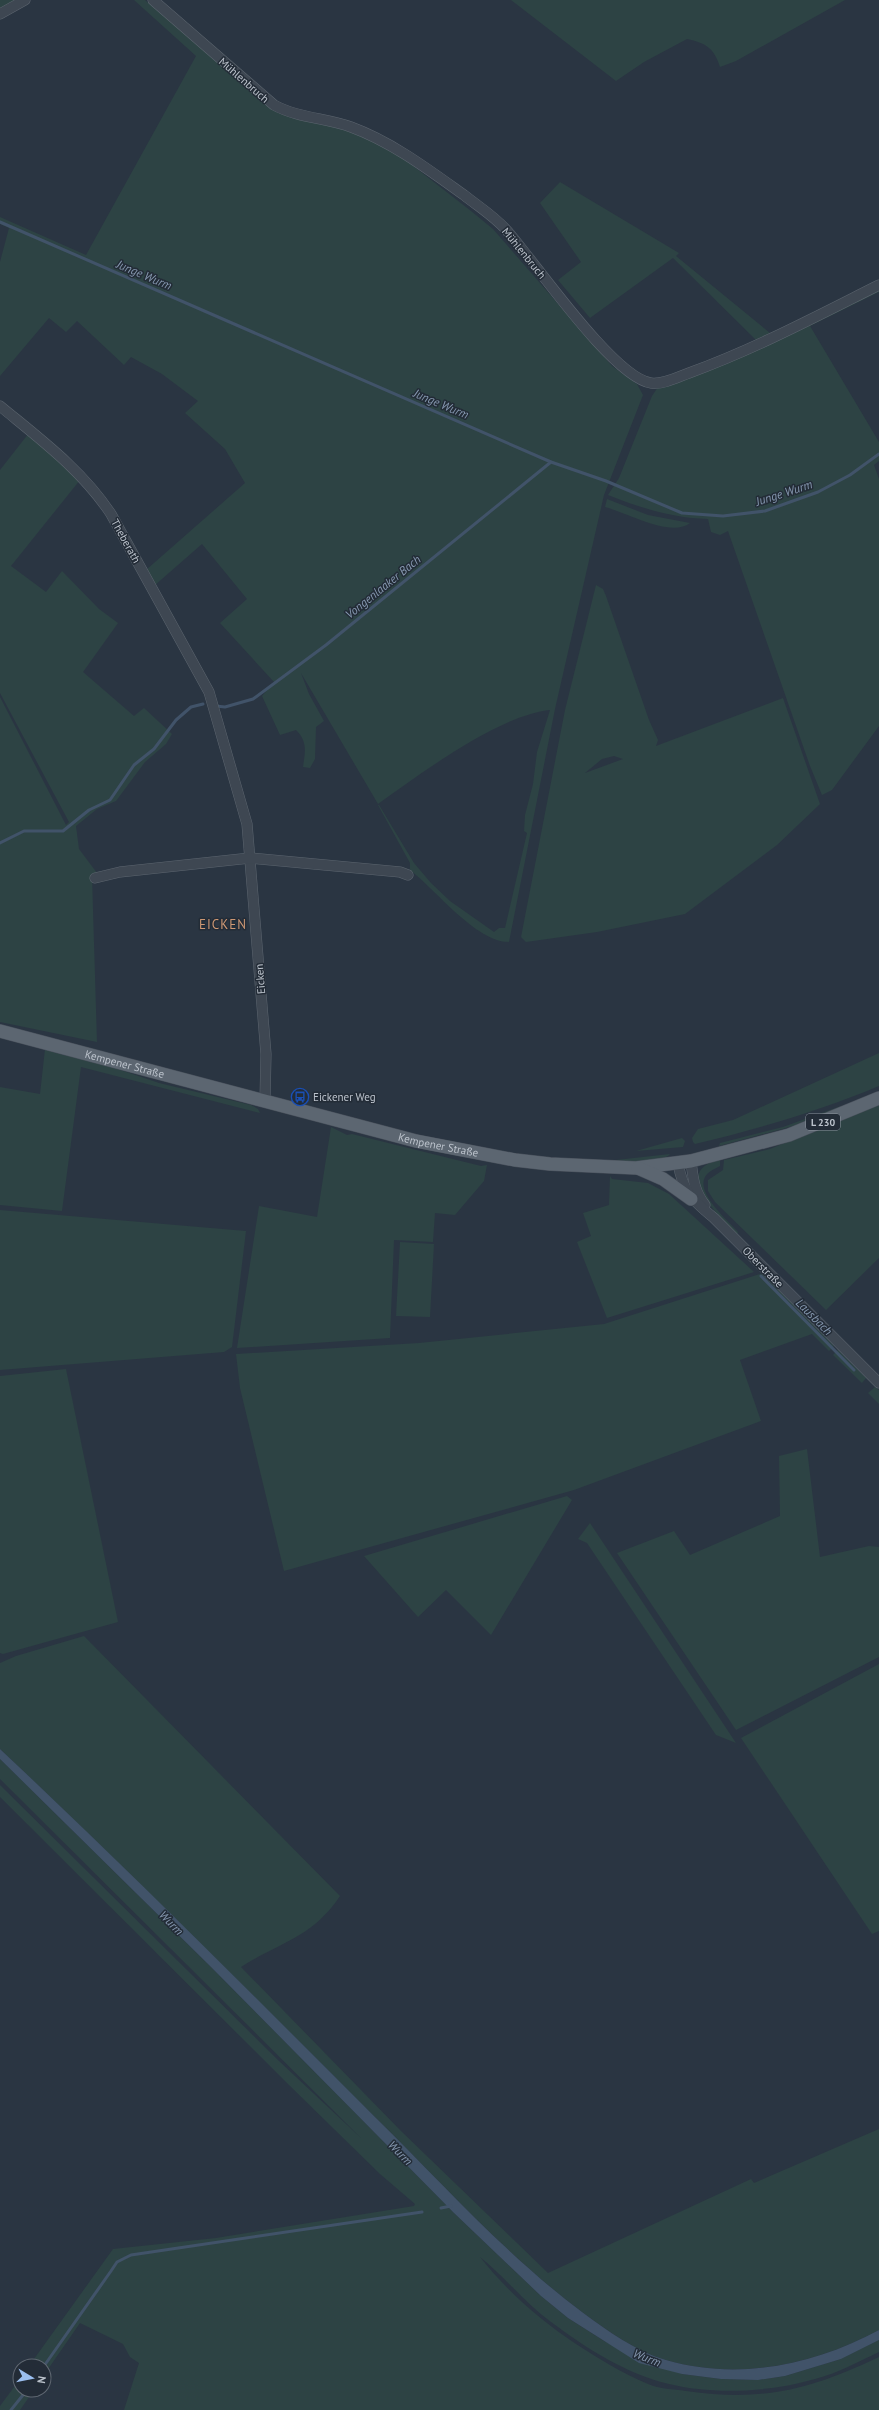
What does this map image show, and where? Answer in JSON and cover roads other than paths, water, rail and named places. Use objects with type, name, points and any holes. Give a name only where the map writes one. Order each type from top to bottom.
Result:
[{"type":"main road","name":"Kempener Straße","points":[[0,1031],[462,1151],[550,1164],[636,1168],[685,1162],[788,1134],[879,1098]]},
{"type":"main road","points":[[636,1168],[663,1179],[691,1199]]},
{"type":"street","points":[[0,14],[25,0]]},
{"type":"street","name":"Mühlenbruch","points":[[153,0],[274,105],[284,110],[330,120],[364,133],[413,160],[477,205],[508,232],[605,350],[626,370],[643,381],[652,384],[662,383],[725,359],[879,285]]},
{"type":"street","name":"Theberath","points":[[0,406],[56,451],[98,494],[111,514],[205,685],[213,706]]},
{"type":"street","name":"Eicken","points":[[213,706],[247,824],[266,1054],[265,1100]]},
{"type":"street","points":[[95,878],[120,872],[250,858],[408,874]]},
{"type":"street","points":[[685,1162],[681,1180],[691,1199],[714,1218]]},
{"type":"street","points":[[685,1162],[698,1196],[714,1218]]},
{"type":"street","name":"Oberstraße","points":[[714,1218],[879,1382]]},
{"type":"water","name":"Wurm","points":[[0,1749],[190,1932],[476,2219],[554,2290],[612,2333],[643,2351],[666,2360],[693,2366],[721,2369],[748,2369],[775,2366],[802,2360],[854,2342],[879,2330],[879,2340],[841,2359],[785,2376],[758,2380],[721,2379],[682,2374],[639,2363],[568,2318],[541,2296],[454,2213],[211,1967],[0,1759]]},
{"type":"waterway","name":"Junge Wurm","points":[[0,222],[551,462],[606,481],[682,513],[723,516],[765,511],[818,492],[850,475],[879,454]]},
{"type":"waterway","name":"Vongenlaaker Bach","points":[[216,706],[225,707],[253,699],[326,645],[551,462]]},
{"type":"waterway","name":"Vongenlaaker Bach","points":[[0,843],[24,831],[63,831],[89,810],[110,800],[134,765],[154,749],[176,720],[191,707],[203,704]]},
{"type":"waterway","name":"Lausbach","points":[[761,1276],[854,1370]]},
{"type":"waterway","points":[[441,2208],[451,2206]]},
{"type":"waterway","points":[[50,2358],[117,2262],[131,2255],[422,2212]]},
{"type":"waterway","points":[[11,2410],[21,2398]]},
{"type":"place","name":"Eickener Weg","points":[[300,1097]]},
{"type":"district","name":"EICKEN","points":[[223,924]]}]
